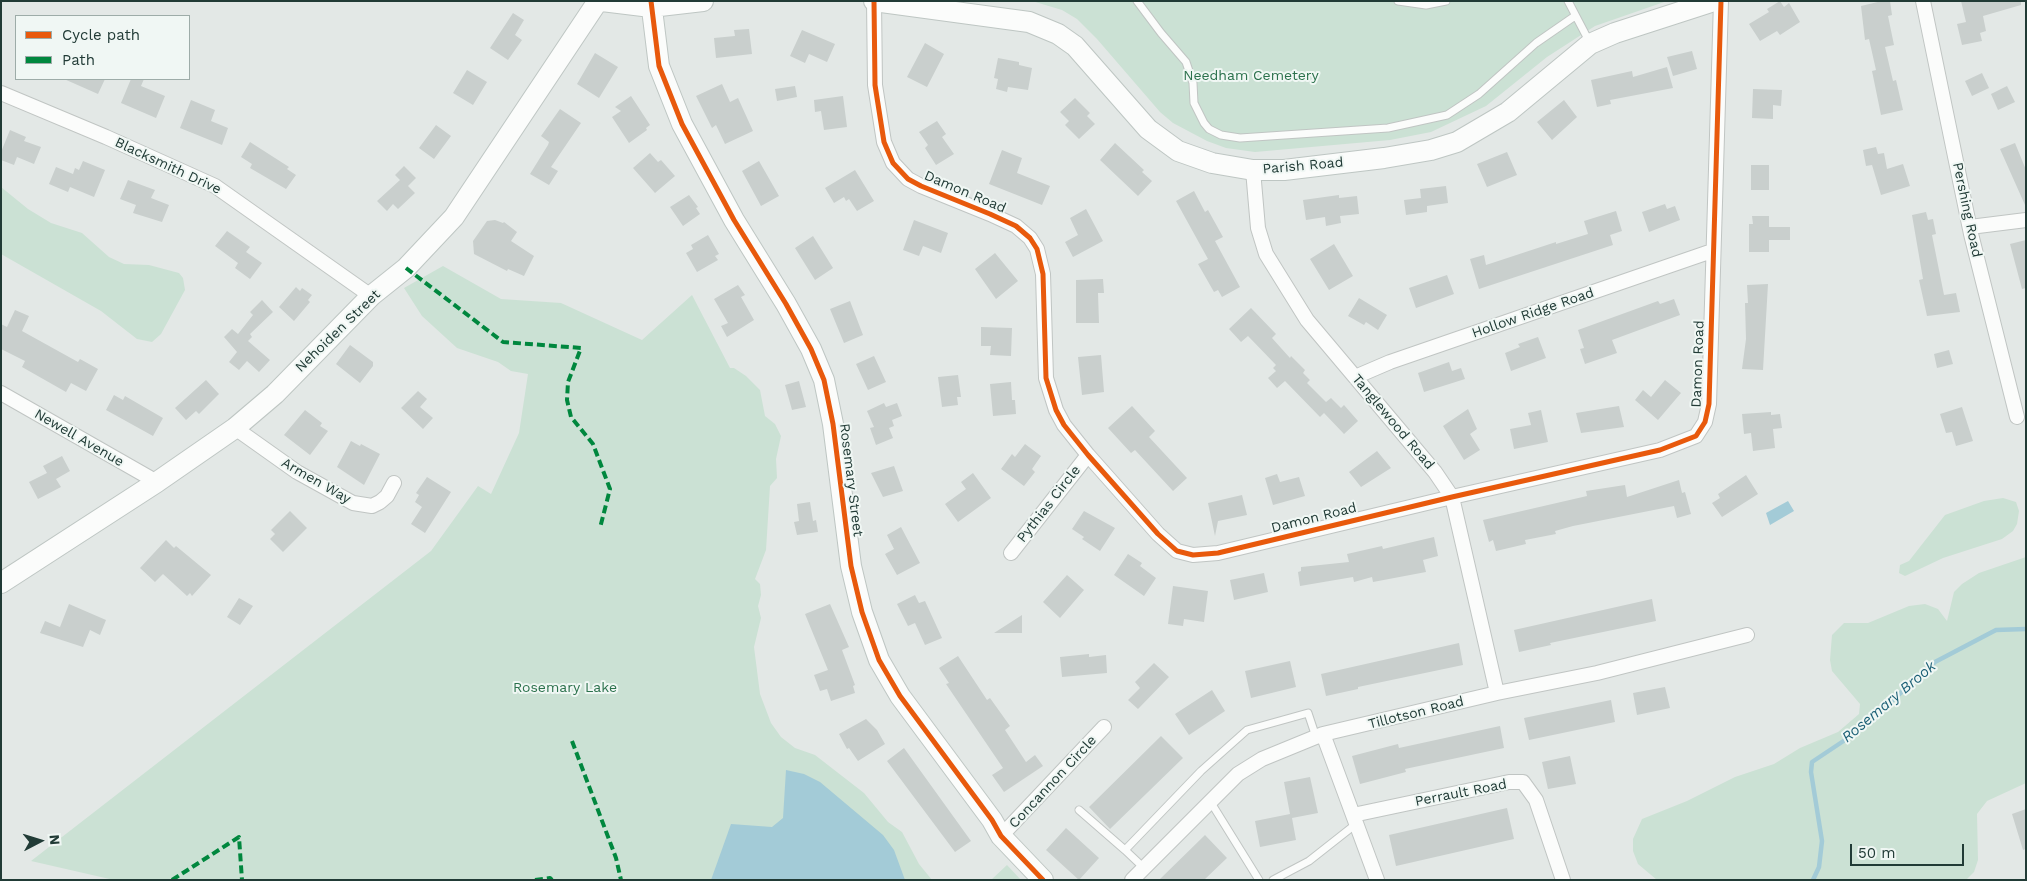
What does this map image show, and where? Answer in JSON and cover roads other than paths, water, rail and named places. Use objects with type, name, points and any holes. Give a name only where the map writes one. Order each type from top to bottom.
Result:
[{"type":"street","name":"Nehoiden Street","points":[[1,583],[158,482],[235,428],[275,394],[371,296],[406,268],[454,216],[598,1]]},
{"type":"street","points":[[602,1],[651,4],[702,1]]},
{"type":"street","name":"Parish Road","points":[[874,1],[1029,22],[1058,34],[1075,46],[1148,129],[1178,150],[1212,163],[1253,170],[1284,170],[1384,158],[1431,150],[1457,142],[1508,112],[1590,44],[1615,33],[1714,1]]},
{"type":"street","name":"Damon Road","points":[[874,1],[875,85],[879,117],[889,155],[899,171],[921,186],[1016,226],[1030,238],[1039,255],[1043,274],[1048,388],[1064,425],[1158,534],[1177,551],[1193,555],[1218,553],[1660,450],[1696,436],[1705,422],[1709,404],[1712,250],[1722,1]]},
{"type":"street","name":"Pershing Road","points":[[1923,1],[1970,227],[2018,417]]},
{"type":"street","name":"Rosemary Street","points":[[651,4],[659,66],[682,124],[734,220],[786,304],[824,380],[833,424],[851,566],[862,612],[879,660],[900,696],[992,820],[1001,836],[1043,880]]},
{"type":"street","name":"Blacksmith Drive","points":[[1,93],[215,186],[371,296]]},
{"type":"street","name":"Tanglewood Road","points":[[1253,170],[1258,228],[1266,254],[1307,320],[1435,472],[1452,497],[1497,693]]},
{"type":"street","points":[[1970,227],[2026,220]]},
{"type":"street","name":"Hollow Ridge Road","points":[[1355,377],[1399,359],[1712,250]]},
{"type":"street","name":"Newell Avenue","points":[[1,393],[158,482]]},
{"type":"street","name":"Armen Way","points":[[235,428],[297,472],[353,503],[372,506],[387,496],[394,483]]},
{"type":"street","name":"Pythias Circle","points":[[1011,553],[1088,455]]},
{"type":"street","name":"Tillotson Road","points":[[1132,880],[1238,774],[1262,759],[1320,736],[1497,693],[1597,673],[1747,635]]},
{"type":"street","name":"Concannon Circle","points":[[1001,836],[1104,727]]},
{"type":"street","points":[[1320,736],[1355,820],[1377,880]]},
{"type":"street","name":"Perrault Road","points":[[1355,820],[1509,782],[1523,782],[1536,800],[1564,880]]},
{"type":"lane","points":[[1137,1],[1160,34],[1186,62],[1193,83],[1194,103],[1208,129],[1221,135],[1240,138],[1378,129],[1413,124],[1447,115],[1479,94],[1536,44],[1575,16]]},
{"type":"lane","points":[[1398,1],[1426,5],[1446,1]]},
{"type":"lane","points":[[1568,1],[1590,44]]},
{"type":"lane","points":[[1125,850],[1201,771],[1247,730],[1308,713],[1320,736]]},
{"type":"lane","points":[[1209,801],[1259,880]]},
{"type":"lane","points":[[1080,810],[1144,868]]},
{"type":"lane","points":[[1273,880],[1308,862],[1355,820]]},
{"type":"water","points":[[1788,501],[1794,511],[1770,525],[1766,513]]},
{"type":"water","points":[[786,770],[804,774],[820,782],[883,835],[894,850],[905,880],[711,880],[731,824],[772,827],[783,818]]},
{"type":"waterway","name":"Rosemary Brook","points":[[1813,880],[1819,867],[1822,841],[1811,772],[1812,762],[1857,732],[1935,662],[1996,630],[2026,629]]},
{"type":"park label","name":"Needham Cemetery","points":[[1251,76]]},
{"type":"park label","name":"Rosemary Lake","points":[[565,688]]}]
